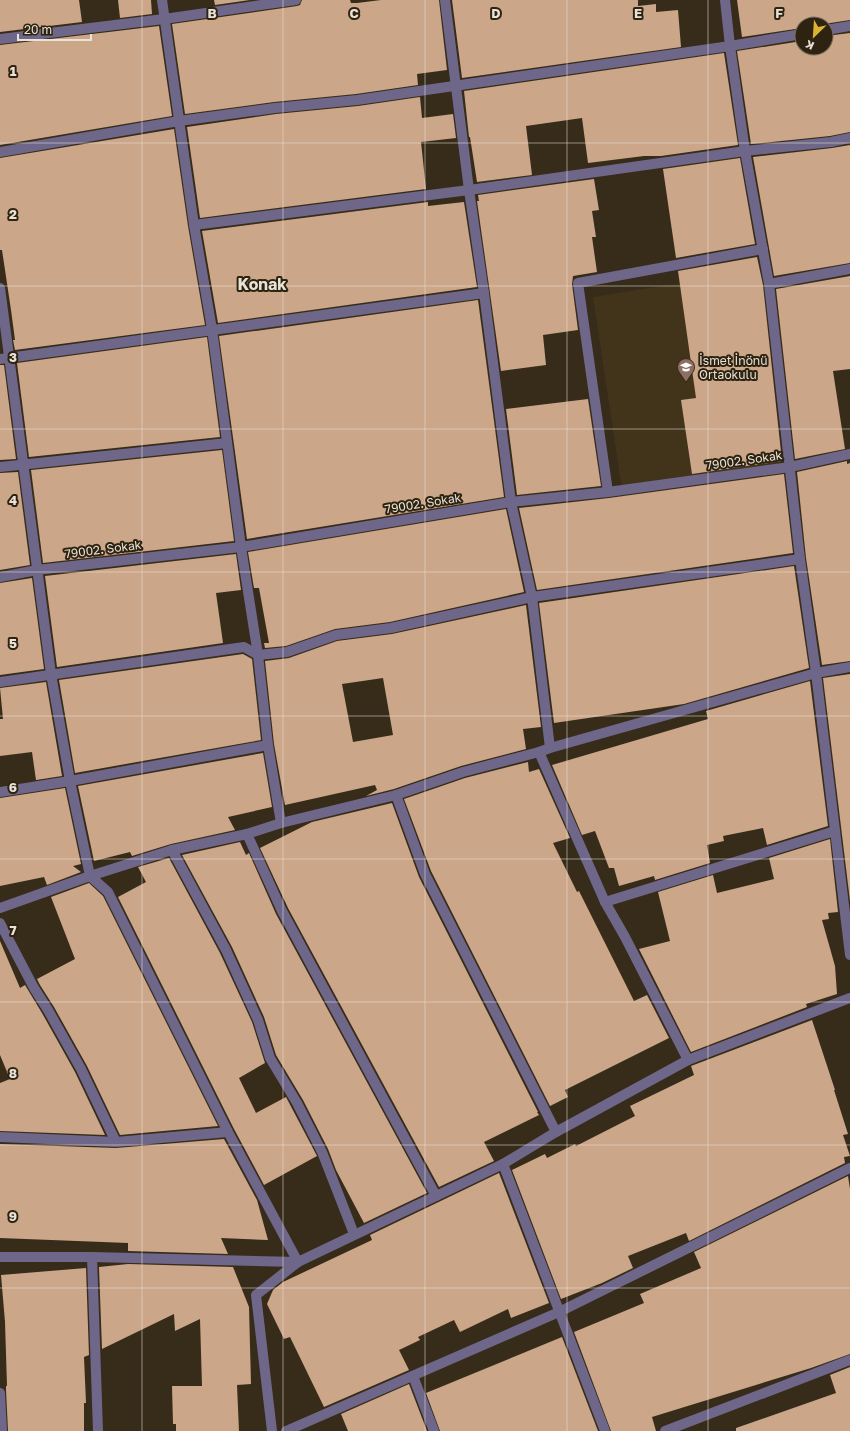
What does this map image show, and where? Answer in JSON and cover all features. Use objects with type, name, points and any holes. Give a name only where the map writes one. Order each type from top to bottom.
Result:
[{"type":"street","points":[[162,0],[194,225],[212,329],[240,546],[258,656],[268,745],[281,823]]},
{"type":"street","points":[[0,39],[164,19],[296,0]]},
{"type":"street","points":[[445,0],[511,502],[532,598],[550,748]]},
{"type":"street","points":[[725,0],[745,152],[769,284],[800,559],[816,673],[850,955]]},
{"type":"street","points":[[834,29],[850,26]]},
{"type":"street","points":[[0,152],[179,121],[275,108],[357,100],[794,35]]},
{"type":"street","points":[[194,225],[831,142],[850,138]]},
{"type":"street","points":[[608,492],[578,283],[763,249]]},
{"type":"street","points":[[769,284],[850,269]]},
{"type":"street","points":[[0,288],[5,358],[24,464],[51,674],[70,781],[90,876],[108,892],[228,1132],[298,1262]]},
{"type":"street","points":[[5,358],[484,293]]},
{"type":"street","points":[[0,467],[227,443]]},
{"type":"street","name":"79002. Sokak","points":[[0,577],[37,570],[240,546],[511,502],[608,492],[790,466],[850,454]]},
{"type":"street","points":[[0,682],[244,647],[258,656],[287,652],[336,634],[391,628],[532,598],[800,559]]},
{"type":"street","points":[[0,908],[90,876],[172,850],[247,834],[281,823],[396,795],[463,772],[539,752],[816,673],[850,667]]},
{"type":"street","points":[[0,792],[70,781],[268,745]]},
{"type":"street","points":[[539,752],[605,902],[625,937],[688,1060]]},
{"type":"street","points":[[396,795],[425,874],[556,1132]]},
{"type":"street","points":[[605,902],[835,831]]},
{"type":"street","points":[[247,834],[282,911],[436,1196]]},
{"type":"street","points":[[172,850],[226,950],[258,1020],[270,1058],[297,1103],[322,1152],[354,1234]]},
{"type":"street","points":[[0,923],[34,988],[81,1069],[116,1142]]},
{"type":"street","points":[[272,1431],[256,1295],[298,1262],[503,1164],[556,1132],[688,1060],[850,998]]},
{"type":"street","points":[[0,1136],[116,1142],[228,1132]]},
{"type":"street","points":[[503,1164],[605,1431]]},
{"type":"street","points":[[286,1431],[559,1312],[850,1168]]},
{"type":"street","points":[[0,1257],[92,1257],[298,1262]]},
{"type":"street","points":[[92,1257],[98,1431]]},
{"type":"street","points":[[665,1431],[850,1360]]},
{"type":"street","points":[[414,1376],[434,1431]]},
{"type":"street","points":[[0,1393],[2,1431]]},
{"type":"shaded area","name":"İsmet İnönü Ortaokulu","points":[[752,272],[778,467],[622,489],[593,297]]},
{"type":"building","points":[[0,0],[79,0],[82,22],[0,32]]},
{"type":"building","points":[[118,0],[151,0],[152,14],[120,18]]},
{"type":"building","points":[[214,0],[250,0],[215,5]]},
{"type":"building","points":[[302,0],[350,0],[351,3],[357,3],[381,0],[439,0],[447,70],[417,74],[418,85],[356,94],[274,102],[185,114],[172,24],[297,6],[300,5]]},
{"type":"building","points":[[452,0],[638,0],[638,6],[656,4],[656,12],[678,10],[681,47],[462,78]]},
{"type":"building","points":[[737,0],[850,0],[850,20],[834,22],[834,16],[794,16],[794,29],[742,37]]},
{"type":"building","points":[[159,26],[172,116],[0,145],[0,45]]},
{"type":"building","points":[[850,33],[850,132],[830,136],[751,144],[737,51],[794,42],[794,56],[834,56],[834,35]]},
{"type":"building","points":[[724,53],[738,145],[661,156],[644,156],[588,163],[582,118],[526,126],[532,175],[477,182],[469,137],[464,91]]},
{"type":"building","points":[[420,97],[422,118],[453,114],[456,138],[421,142],[426,189],[200,218],[187,127],[276,114],[358,106]]},
{"type":"building","points":[[174,129],[188,226],[205,325],[15,350],[13,340],[15,340],[2,250],[0,250],[0,158]]},
{"type":"building","points":[[850,145],[850,263],[774,276],[753,157]]},
{"type":"building","points":[[740,158],[755,244],[676,258],[663,169]]},
{"type":"building","points":[[594,179],[599,210],[592,211],[596,237],[592,237],[597,272],[573,276],[572,284],[578,330],[543,335],[546,365],[501,371],[477,201],[479,201],[478,195]]},
{"type":"building","points":[[428,202],[428,206],[464,202],[477,287],[218,323],[202,231]]},
{"type":"building","points":[[757,257],[763,285],[782,461],[692,474],[681,400],[696,398],[678,271]]},
{"type":"building","points":[[850,276],[850,369],[833,371],[845,449],[795,459],[776,289]]},
{"type":"building","points":[[478,300],[504,497],[247,539],[219,336]]},
{"type":"building","points":[[207,337],[220,437],[29,457],[17,363]]},
{"type":"building","points":[[0,365],[4,365],[16,459],[0,460]]},
{"type":"building","points":[[588,399],[601,486],[517,495],[506,409]]},
{"type":"building","points":[[222,450],[234,541],[43,563],[31,470]]},
{"type":"building","points":[[847,461],[847,464],[850,463],[850,661],[822,665],[806,558],[797,472]]},
{"type":"building","points":[[18,472],[30,565],[0,570],[0,473]]},
{"type":"building","points":[[784,474],[793,553],[537,590],[519,508],[609,498]]},
{"type":"building","points":[[506,509],[524,592],[390,622],[335,629],[286,646],[265,648],[264,643],[269,643],[259,588],[254,588],[248,552]]},
{"type":"building","points":[[236,554],[241,590],[216,593],[223,643],[57,667],[45,576]]},
{"type":"building","points":[[794,566],[809,668],[684,704],[554,723],[539,603]]},
{"type":"building","points":[[32,578],[44,669],[0,675],[0,583]]},
{"type":"building","points":[[526,605],[541,727],[523,729],[526,749],[461,766],[394,789],[366,796],[377,790],[375,785],[285,805],[274,744],[265,661],[289,658],[337,641],[392,634]],"holes":[[[383,678],[393,735],[353,742],[342,684]]]},
{"type":"building","points":[[243,654],[252,659],[261,740],[75,773],[59,680]]},
{"type":"building","points":[[850,674],[850,901],[823,678]]},
{"type":"building","points":[[810,681],[828,826],[767,845],[763,828],[723,836],[724,841],[707,845],[710,863],[655,880],[654,876],[619,886],[614,868],[609,868],[595,831],[582,835],[552,765],[708,719],[706,711]]},
{"type":"building","points":[[46,682],[62,776],[36,780],[32,752],[0,756],[0,719],[3,719],[0,688]]},
{"type":"building","points":[[263,753],[272,807],[228,817],[235,830],[171,844],[132,856],[130,852],[94,861],[78,786]]},
{"type":"building","points":[[528,762],[529,772],[539,769],[570,838],[553,843],[577,892],[579,891],[634,1001],[647,995],[669,1038],[565,1090],[568,1097],[550,1106],[431,871],[404,799],[465,778]]},
{"type":"building","points":[[65,788],[81,864],[73,866],[81,872],[47,885],[44,877],[0,886],[0,798]]},
{"type":"building","points":[[392,803],[419,877],[539,1115],[484,1142],[494,1161],[439,1187],[288,908],[260,848],[312,822]]},
{"type":"building","points":[[830,839],[838,912],[828,913],[829,919],[822,920],[835,966],[837,994],[806,1004],[807,1007],[691,1052],[639,949],[670,941],[658,892],[713,875],[717,893],[774,879],[769,858]]},
{"type":"building","points":[[240,842],[246,855],[249,853],[276,914],[427,1193],[364,1223],[336,1170],[328,1149],[303,1100],[276,1055],[264,1017],[232,947],[182,855]]},
{"type":"building","points":[[169,858],[220,953],[252,1022],[265,1063],[239,1078],[256,1113],[286,1097],[317,1156],[264,1185],[234,1129],[118,897],[146,882],[138,867]]},
{"type":"building","points":[[89,883],[103,896],[218,1126],[120,1135],[87,1066],[40,985],[37,979],[75,959],[51,897]]},
{"type":"building","points":[[0,941],[20,988],[25,985],[42,1013],[75,1072],[105,1135],[0,1131],[0,1083],[10,1079],[0,1055]]},
{"type":"building","points":[[812,1020],[848,1134],[843,1135],[850,1156],[844,1157],[845,1163],[689,1241],[686,1233],[628,1256],[633,1268],[602,1283],[561,1299],[512,1170],[545,1154],[547,1158],[575,1144],[576,1146],[635,1116],[630,1106],[694,1075],[691,1066]]},
{"type":"building","points":[[224,1139],[257,1200],[268,1240],[221,1238],[228,1254],[128,1251],[128,1243],[0,1238],[0,1144],[116,1148]]},
{"type":"building","points":[[499,1173],[549,1303],[511,1318],[508,1309],[460,1332],[454,1320],[418,1337],[420,1340],[399,1350],[409,1370],[324,1407],[290,1337],[284,1339],[267,1304],[273,1290],[283,1282],[372,1240],[370,1235]]},
{"type":"building","points":[[848,1176],[850,1189],[850,1354],[811,1368],[652,1417],[656,1431],[611,1431],[574,1332],[644,1303],[640,1294],[701,1268],[694,1252]]},
{"type":"building","points":[[128,1264],[233,1267],[249,1307],[251,1384],[237,1385],[239,1431],[176,1431],[176,1424],[173,1424],[172,1386],[202,1386],[200,1319],[175,1331],[174,1314],[102,1349],[99,1267]]},
{"type":"building","points":[[86,1268],[89,1355],[84,1357],[86,1403],[84,1403],[84,1431],[8,1431],[5,1322],[1,1275]]},
{"type":"building","points":[[562,1337],[598,1431],[440,1431],[426,1393]]},
{"type":"building","points":[[850,1367],[850,1431],[736,1431],[736,1428],[836,1393],[830,1375]]},
{"type":"building","points":[[409,1384],[427,1431],[348,1431],[341,1414]]},
{"type":"place","name":"İsmet İnönü Ortaokulu","points":[[686,382]]},
{"type":"district","name":"Konak","points":[[262,284]]}]
